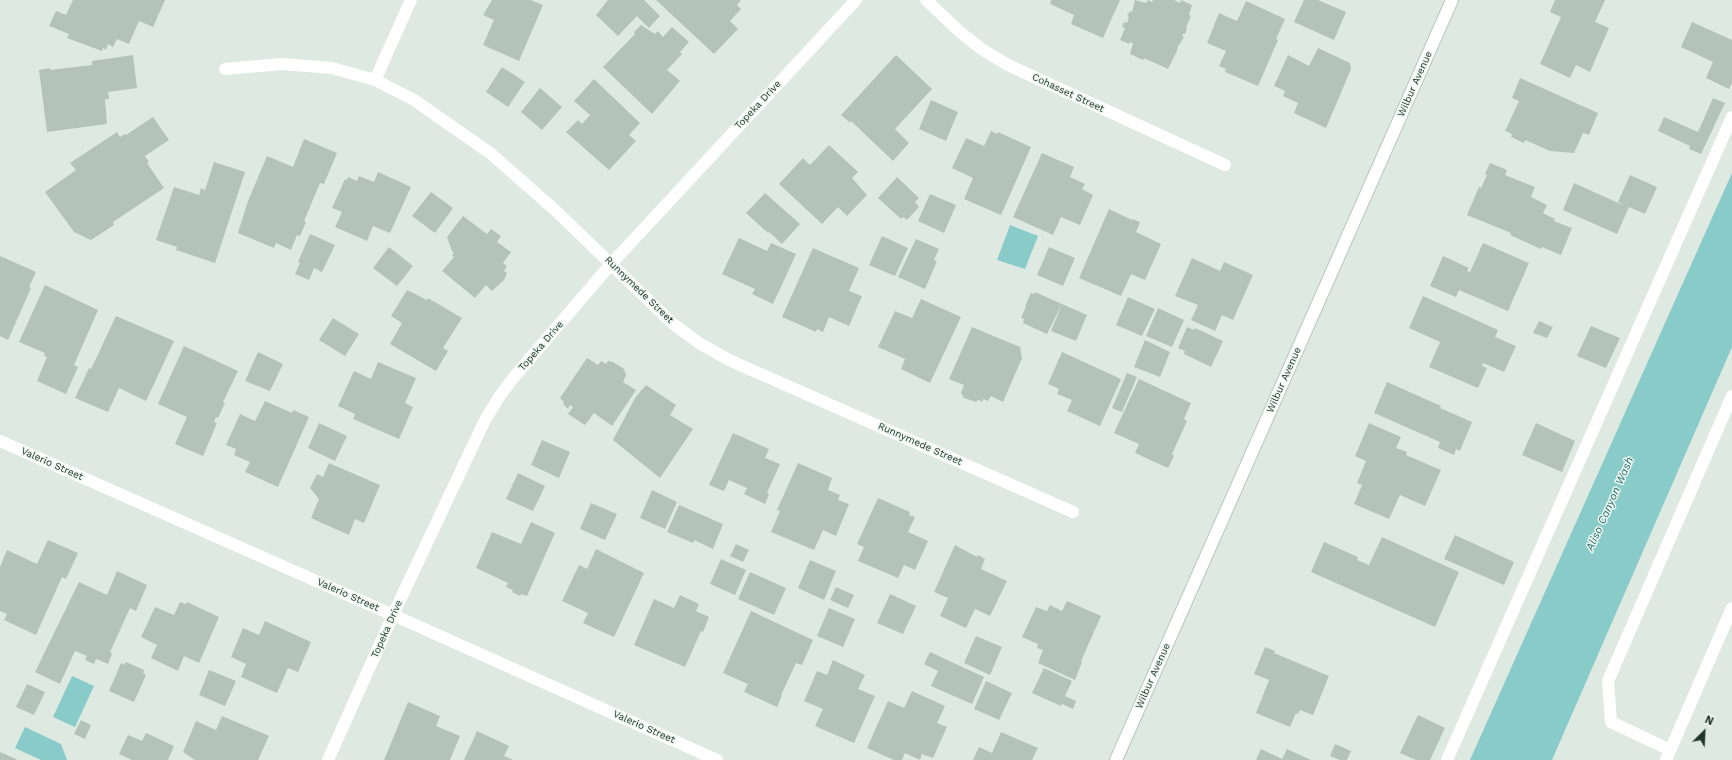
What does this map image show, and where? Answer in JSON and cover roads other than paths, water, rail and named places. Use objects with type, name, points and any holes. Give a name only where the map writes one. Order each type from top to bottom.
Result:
[{"type":"street","points":[[375,80],[411,0]]},
{"type":"street","name":"Topeka Drive","points":[[328,760],[393,615],[484,422],[499,397],[514,377],[611,264],[856,0]]},
{"type":"street","name":"Cohasset Street","points":[[926,0],[960,32],[983,50],[1008,65],[1224,165]]},
{"type":"street","name":"Wilbur Avenue","points":[[1116,760],[1452,0]]},
{"type":"street","name":"Runnymede Street","points":[[225,69],[281,64],[332,68],[375,80],[414,100],[490,153],[555,210],[672,323],[699,343],[729,360],[1073,512]]},
{"type":"street","points":[[1447,760],[1732,117]]},
{"type":"street","points":[[1732,396],[1608,681],[1611,722],[1668,755],[1732,608]]},
{"type":"street","name":"Valerio Street","points":[[0,442],[717,760]]},
{"type":"water","name":"Aliso Canyon Wash","points":[[1732,173],[1732,347],[1552,760],[1470,760]]},
{"type":"water","points":[[1010,225],[1038,236],[1025,269],[997,260]]},
{"type":"water","points":[[72,676],[94,686],[75,727],[53,717]]},
{"type":"water","points":[[25,727],[61,744],[67,760],[41,760],[15,748]]}]
